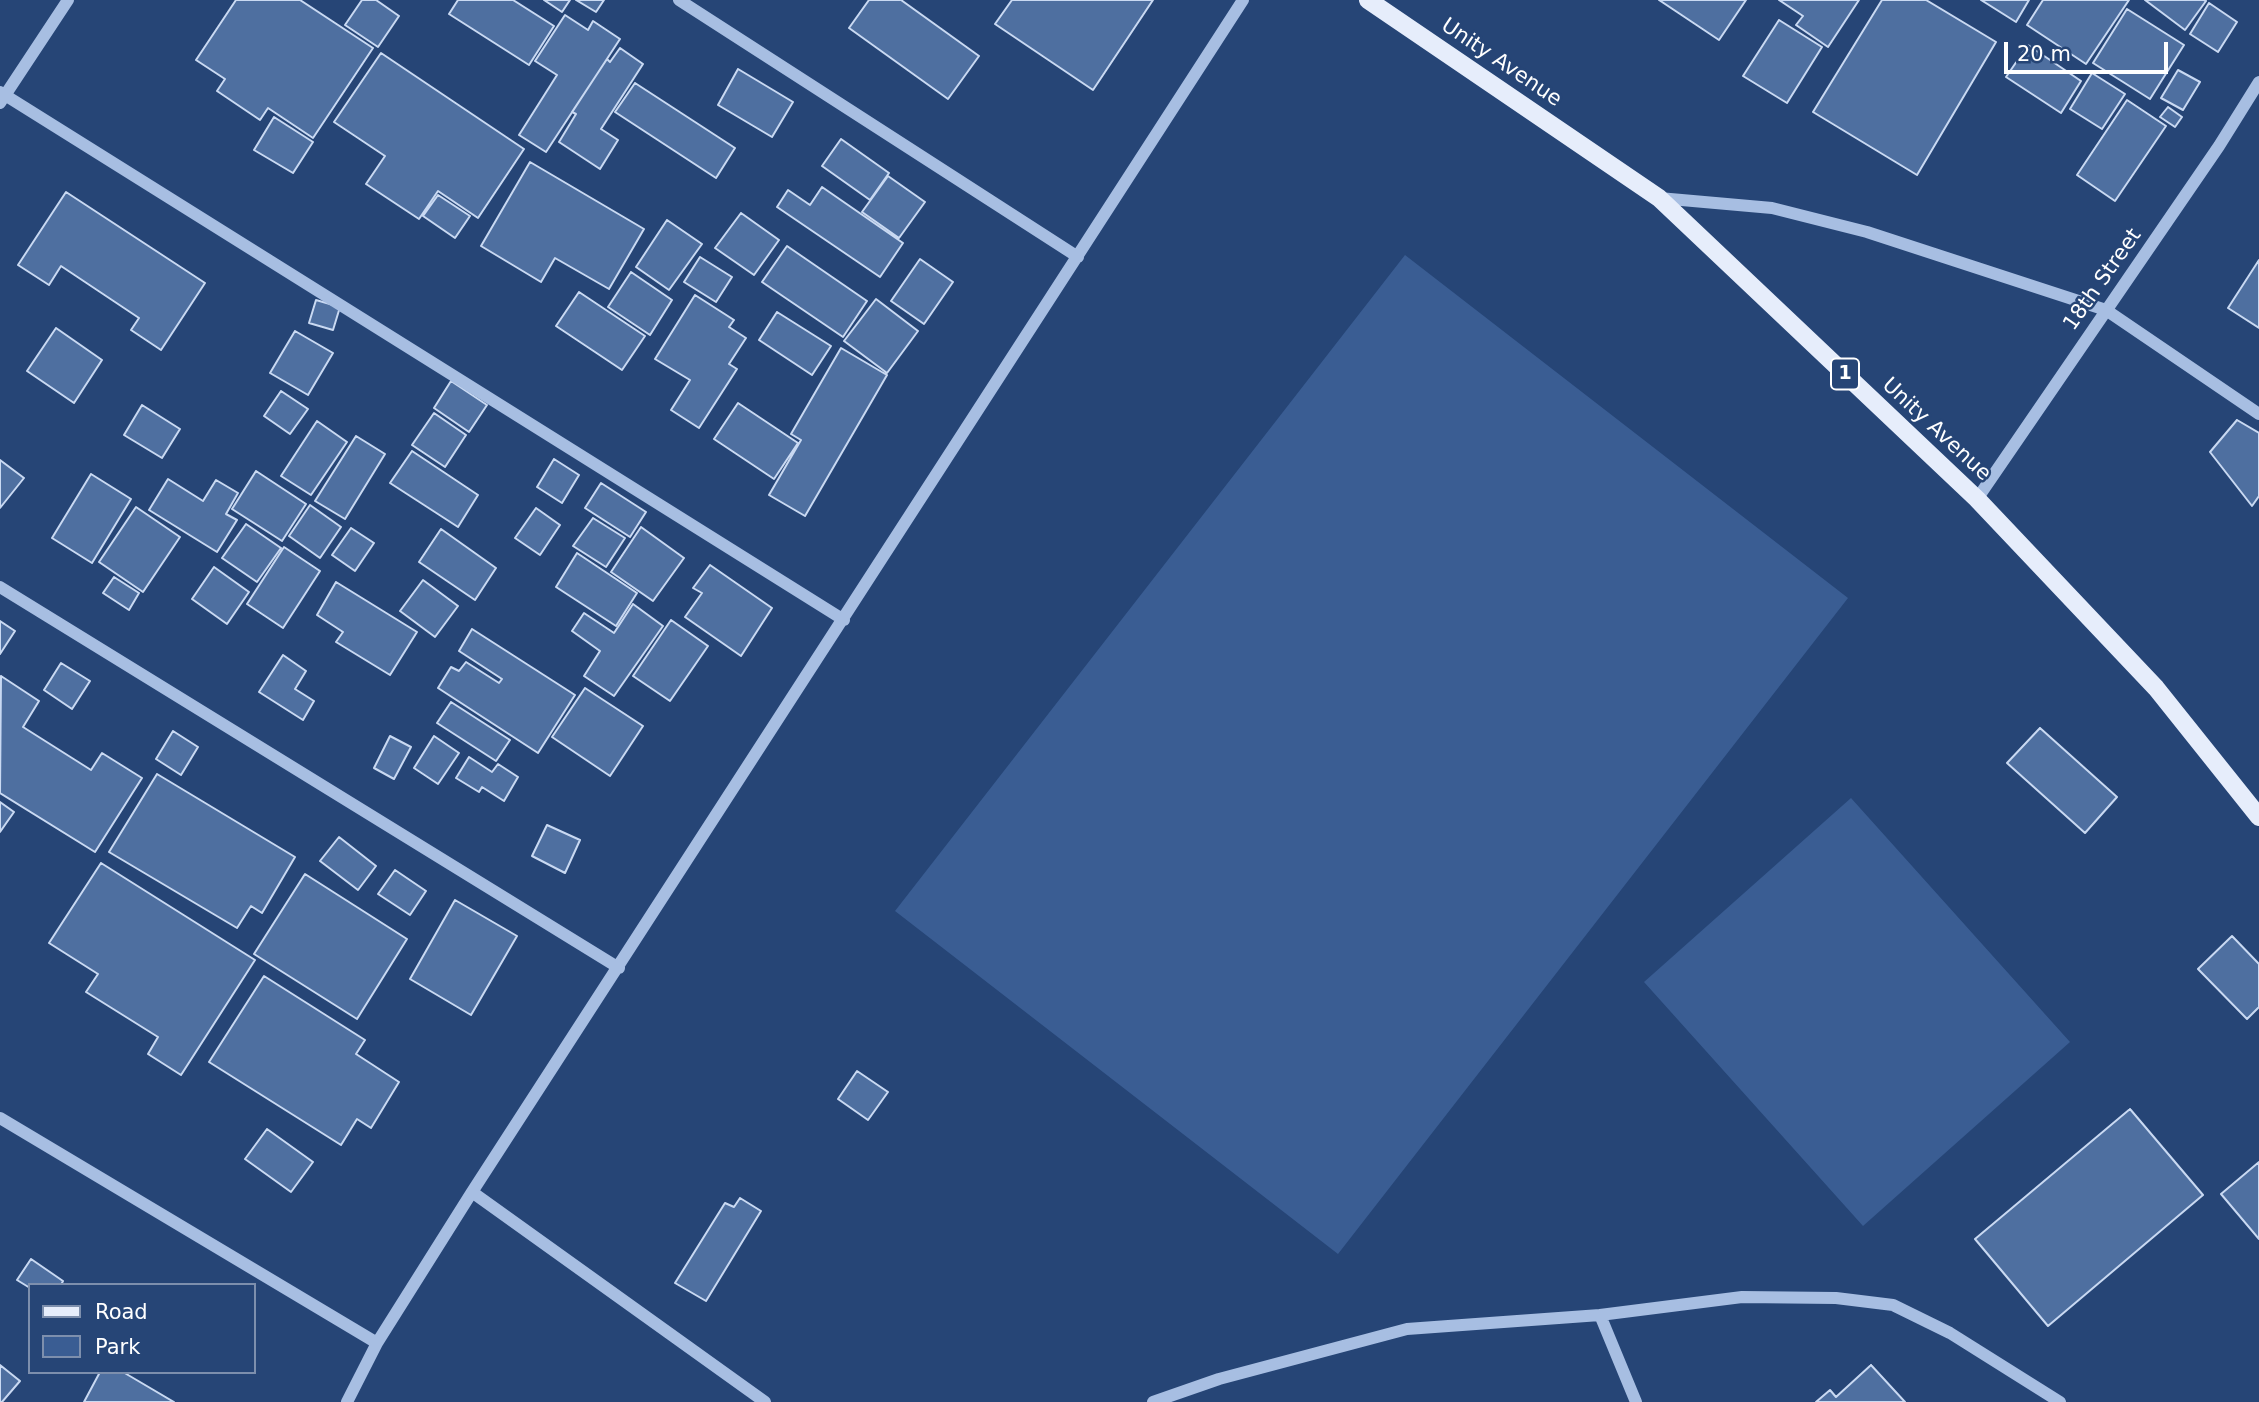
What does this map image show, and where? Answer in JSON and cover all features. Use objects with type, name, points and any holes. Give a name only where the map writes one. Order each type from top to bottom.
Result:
[{"type":"main road","name":"Unity Avenue","points":[[1368,0],[1659,198],[1977,499],[2155,688],[2259,817]]},
{"type":"street","points":[[68,0],[2,97],[844,620]]},
{"type":"street","points":[[679,0],[1078,257]]},
{"type":"street","points":[[347,1402],[377,1343],[472,1192],[1243,0]]},
{"type":"street","name":"18th Street","points":[[1977,499],[2219,146],[2259,82]]},
{"type":"street","points":[[1659,198],[1772,208],[1867,232],[2106,310],[2259,414]]},
{"type":"street","points":[[0,587],[619,968]]},
{"type":"street","points":[[0,1118],[377,1343]]},
{"type":"street","points":[[472,1192],[765,1402]]},
{"type":"street","points":[[1153,1402],[1219,1379],[1407,1329],[1600,1315],[1742,1297],[1836,1298],[1893,1306],[1950,1333],[2060,1402]]},
{"type":"street","points":[[1600,1315],[1636,1402]]},
{"type":"green space","points":[[1405,255],[1848,598],[1338,1254],[895,911]]},
{"type":"green space","points":[[1851,798],[2070,1042],[1863,1226],[1644,982]]},
{"type":"building","points":[[236,0],[300,0],[373,48],[313,138],[268,108],[260,120],[217,91],[225,79],[196,60]]},
{"type":"building","points":[[362,0],[376,0],[399,16],[378,47],[345,25]]},
{"type":"building","points":[[458,0],[513,0],[554,26],[529,65],[449,14]]},
{"type":"building","points":[[544,0],[570,0],[562,12]]},
{"type":"building","points":[[576,0],[604,0],[596,12]]},
{"type":"building","points":[[869,0],[901,0],[979,56],[948,99],[849,28]]},
{"type":"building","points":[[1012,0],[1153,0],[1093,90],[995,24]]},
{"type":"building","points":[[1659,0],[1746,0],[1719,40]]},
{"type":"building","points":[[1779,0],[1859,0],[1828,47],[1796,25],[1803,16]]},
{"type":"building","points":[[1882,0],[1926,0],[1996,42],[1917,175],[1813,112]]},
{"type":"building","points":[[1981,0],[2029,0],[2016,22]]},
{"type":"building","points":[[2043,0],[2129,0],[2086,64],[2027,25]]},
{"type":"building","points":[[2145,0],[2204,0],[2206,1],[2185,30]]},
{"type":"building","points":[[2209,3],[2237,22],[2218,52],[2190,34]]},
{"type":"building","points":[[2127,9],[2184,45],[2150,99],[2093,63]]},
{"type":"building","points":[[565,15],[588,30],[593,21],[620,39],[546,152],[519,135],[557,75],[535,61]]},
{"type":"building","points":[[1779,20],[1822,47],[1787,103],[1743,76]]},
{"type":"building","points":[[2028,45],[2081,81],[2061,113],[2006,77]]},
{"type":"building","points":[[620,48],[643,64],[601,129],[618,140],[600,169],[559,142],[576,114],[572,112],[607,59],[610,62]]},
{"type":"building","points":[[381,53],[524,149],[478,218],[438,191],[419,219],[366,184],[385,156],[334,122]]},
{"type":"building","points":[[738,69],[793,102],[772,137],[718,105]]},
{"type":"building","points":[[2178,70],[2200,82],[2183,110],[2161,98]]},
{"type":"building","points":[[2092,73],[2125,94],[2102,129],[2070,109]]},
{"type":"building","points":[[635,83],[735,148],[716,178],[615,112]]},
{"type":"building","points":[[2127,100],[2166,126],[2115,201],[2077,175]]},
{"type":"building","points":[[2168,107],[2182,117],[2175,127],[2160,117]]},
{"type":"building","points":[[274,117],[313,142],[293,173],[254,150]]},
{"type":"building","points":[[841,139],[889,173],[870,200],[822,166]]},
{"type":"building","points":[[530,162],[644,229],[609,289],[555,258],[541,282],[481,246]]},
{"type":"building","points":[[888,176],[925,202],[899,238],[862,212]]},
{"type":"building","points":[[822,187],[903,243],[880,277],[777,207],[788,190],[810,205]]},
{"type":"building","points":[[66,192],[205,283],[161,350],[131,330],[139,318],[61,266],[49,285],[18,265]]},
{"type":"building","points":[[438,195],[470,216],[455,238],[423,216]]},
{"type":"building","points":[[741,213],[779,240],[754,275],[715,248]]},
{"type":"building","points":[[667,220],[702,244],[669,290],[636,267]]},
{"type":"building","points":[[787,246],[867,301],[843,337],[762,282]]},
{"type":"building","points":[[700,257],[732,277],[716,302],[684,282]]},
{"type":"building","points":[[920,259],[953,282],[924,324],[891,301]]},
{"type":"building","points":[[2259,260],[2259,328],[2228,308]]},
{"type":"building","points":[[631,272],[672,300],[650,335],[608,307]]},
{"type":"building","points":[[579,292],[645,336],[622,370],[556,326]]},
{"type":"building","points":[[695,295],[734,320],[729,327],[746,338],[729,364],[737,369],[699,428],[671,410],[690,380],[655,359]]},
{"type":"building","points":[[876,299],[918,331],[887,373],[844,341]]},
{"type":"building","points":[[316,300],[340,307],[333,330],[309,323]]},
{"type":"building","points":[[777,312],[831,346],[812,375],[759,340]]},
{"type":"building","points":[[56,328],[102,360],[74,403],[27,371]]},
{"type":"building","points":[[295,331],[333,353],[308,395],[270,373]]},
{"type":"building","points":[[841,348],[887,375],[805,516],[769,495],[801,440],[791,434]]},
{"type":"building","points":[[451,381],[487,405],[469,432],[434,408]]},
{"type":"building","points":[[281,391],[308,409],[290,434],[264,416]]},
{"type":"building","points":[[738,403],[798,443],[774,479],[714,439]]},
{"type":"building","points":[[142,405],[180,429],[162,458],[124,435]]},
{"type":"building","points":[[434,413],[466,435],[445,467],[412,445]]},
{"type":"building","points":[[2237,420],[2259,433],[2259,496],[2252,506],[2210,452]]},
{"type":"building","points":[[317,421],[347,442],[311,495],[281,476]]},
{"type":"building","points":[[356,436],[385,454],[345,519],[315,501]]},
{"type":"building","points":[[412,451],[478,495],[458,527],[390,483]]},
{"type":"building","points":[[554,459],[579,475],[562,503],[537,487]]},
{"type":"building","points":[[0,460],[24,478],[0,508]]},
{"type":"building","points":[[256,471],[306,504],[282,541],[232,509]]},
{"type":"building","points":[[91,474],[131,499],[92,563],[52,538]]},
{"type":"building","points":[[168,479],[203,501],[216,480],[238,493],[226,514],[237,520],[217,552],[149,510]]},
{"type":"building","points":[[601,483],[646,512],[630,537],[585,508]]},
{"type":"building","points":[[310,505],[341,527],[320,558],[289,536]]},
{"type":"building","points":[[136,507],[180,537],[143,592],[99,562]]},
{"type":"building","points":[[536,508],[560,525],[540,555],[515,538]]},
{"type":"building","points":[[593,518],[625,538],[606,567],[573,546]]},
{"type":"building","points":[[246,524],[281,548],[257,582],[222,558]]},
{"type":"building","points":[[641,527],[684,558],[653,601],[611,572]]},
{"type":"building","points":[[351,528],[374,543],[355,571],[332,555]]},
{"type":"building","points":[[441,529],[496,568],[475,600],[419,562]]},
{"type":"building","points":[[284,547],[320,571],[283,628],[247,604]]},
{"type":"building","points":[[577,553],[637,593],[616,626],[556,587]]},
{"type":"building","points":[[710,565],[772,608],[741,656],[685,617],[702,593],[693,588]]},
{"type":"building","points":[[214,567],[249,592],[227,624],[192,599]]},
{"type":"building","points":[[114,577],[139,593],[129,610],[103,593]]},
{"type":"building","points":[[423,580],[458,606],[435,637],[400,611]]},
{"type":"building","points":[[336,582],[417,632],[390,675],[336,642],[343,632],[317,615]]},
{"type":"building","points":[[633,604],[663,626],[614,696],[584,676],[600,651],[572,631],[584,613],[614,633]]},
{"type":"building","points":[[671,620],[708,646],[670,701],[633,676]]},
{"type":"building","points":[[0,621],[15,631],[0,654]]},
{"type":"building","points":[[472,629],[575,695],[538,753],[438,688],[451,667],[459,671],[466,662],[499,683],[502,679],[459,651]]},
{"type":"building","points":[[283,655],[306,671],[295,689],[314,701],[303,720],[259,692]]},
{"type":"building","points":[[61,663],[90,681],[72,709],[44,690]]},
{"type":"building","points":[[1,676],[39,701],[23,727],[91,770],[102,753],[142,778],[95,852],[0,793]]},
{"type":"building","points":[[585,688],[643,726],[610,776],[552,737]]},
{"type":"building","points":[[451,702],[510,740],[496,761],[437,723]]},
{"type":"building","points":[[2040,728],[2117,797],[2085,833],[2007,763]]},
{"type":"building","points":[[173,731],[198,747],[181,775],[156,759]]},
{"type":"building","points":[[390,736],[411,747],[394,779],[374,768]]},
{"type":"building","points":[[434,736],[459,753],[438,784],[414,768]]},
{"type":"building","points":[[469,757],[492,772],[498,764],[518,777],[504,801],[482,787],[479,792],[456,778]]},
{"type":"building","points":[[157,774],[295,857],[262,913],[251,906],[237,928],[109,852]]},
{"type":"building","points":[[0,802],[14,812],[0,832]]},
{"type":"building","points":[[547,825],[580,840],[565,873],[532,856]]},
{"type":"building","points":[[339,837],[376,866],[358,890],[320,861]]},
{"type":"building","points":[[101,863],[255,960],[181,1075],[148,1054],[158,1037],[86,992],[98,974],[49,943]]},
{"type":"building","points":[[395,870],[426,891],[410,915],[378,894]]},
{"type":"building","points":[[305,874],[407,939],[357,1019],[254,954]]},
{"type":"building","points":[[455,900],[517,936],[471,1015],[410,979]]},
{"type":"building","points":[[2232,936],[2259,964],[2259,1007],[2247,1019],[2198,969]]},
{"type":"building","points":[[264,976],[365,1040],[356,1054],[399,1082],[371,1128],[357,1119],[341,1145],[209,1062]]},
{"type":"building","points":[[857,1071],[888,1092],[868,1120],[838,1099]]},
{"type":"building","points":[[2130,1109],[2203,1195],[2048,1326],[1975,1239]]},
{"type":"building","points":[[267,1129],[313,1162],[291,1192],[245,1159]]},
{"type":"building","points":[[2259,1162],[2259,1239],[2221,1194]]},
{"type":"building","points":[[740,1198],[761,1211],[706,1301],[675,1283],[725,1203],[734,1207]]},
{"type":"building","points":[[31,1259],[63,1281],[28,1283],[28,1287],[17,1280]]},
{"type":"building","points":[[0,1365],[20,1381],[2,1402],[0,1402]]},
{"type":"building","points":[[1871,1365],[1905,1402],[1816,1402],[1830,1390],[1836,1397]]},
{"type":"building","points":[[99,1374],[126,1374],[174,1402],[84,1402]]}]
